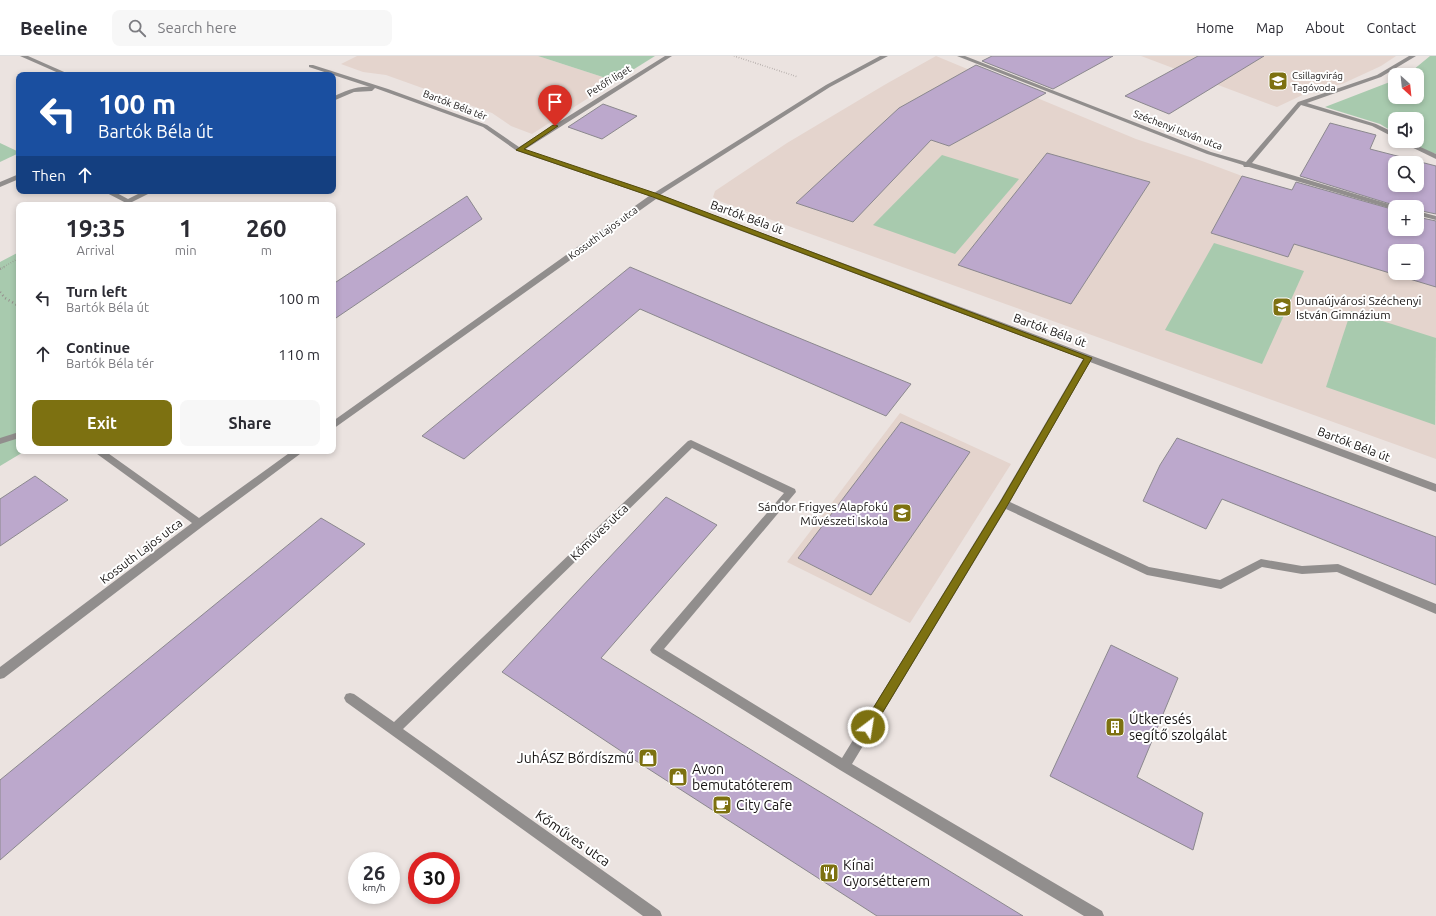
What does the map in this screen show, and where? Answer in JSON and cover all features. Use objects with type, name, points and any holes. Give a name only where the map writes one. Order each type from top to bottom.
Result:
[{"type":"street","points":[[23,56],[61,72]]},
{"type":"street","name":"Petőfi liget","points":[[519,150],[669,56]]},
{"type":"street","name":"Kossuth Lajos utca","points":[[336,424],[655,196],[828,86],[885,56]]},
{"type":"street","name":"Széchenyi István utca","points":[[960,56],[1246,166],[1388,205]]},
{"type":"street","points":[[1246,166],[1300,102],[1379,76],[1413,56]]},
{"type":"street","name":"Bartók Béla tér","points":[[311,66],[330,72]]},
{"type":"street","name":"Bartók Béla tér","points":[[336,74],[386,90],[485,126],[519,150],[655,196]]},
{"type":"street","points":[[336,98],[348,92],[365,88],[386,90]]},
{"type":"street","points":[[1300,102],[1374,125],[1388,132]]},
{"type":"street","points":[[1416,148],[1436,158]]},
{"type":"street","points":[[0,185],[16,177]]},
{"type":"street","points":[[113,194],[128,202],[144,194]]},
{"type":"street","name":"Bartók Béla út","points":[[655,196],[1436,488]]},
{"type":"street","points":[[1424,215],[1436,218]]},
{"type":"street","points":[[1088,358],[1004,504],[844,766],[1097,916]]},
{"type":"street","points":[[0,441],[16,436]]},
{"type":"street","name":"Kőműves utca","points":[[394,730],[691,443],[791,492],[656,650],[844,766]]},
{"type":"street","points":[[102,454],[199,523]]},
{"type":"street","name":"Kossuth Lajos utca","points":[[0,674],[199,523],[295,454]]},
{"type":"street","points":[[1004,504],[1147,571],[1221,585],[1261,562],[1302,570],[1338,568],[1436,609]]},
{"type":"street","name":"Kőműves utca","points":[[350,698],[655,916]]},
{"type":"path","points":[[734,56],[828,86]]},
{"type":"path","points":[[0,269],[16,260]]},
{"type":"path","points":[[0,292],[5,298],[16,304]]},
{"type":"shaded area","points":[[357,56],[538,56],[615,81],[532,134],[511,126],[492,113],[386,75],[363,72],[341,64]]},
{"type":"shaded area","points":[[936,56],[1136,139],[1388,227],[1388,236],[1424,236],[1424,230],[1436,231],[1436,459],[719,201],[713,197],[715,191],[787,143]]},
{"type":"shaded area","name":"Csillagvirág Tagóvoda","points":[[1141,56],[1396,56],[1381,66],[1342,84],[1311,91],[1277,107]]},
{"type":"shaded area","name":"Sándor Frigyes Alapfokú Művészeti Iskola","points":[[900,413],[1011,464],[910,623],[787,562]]},
{"type":"green space","points":[[538,56],[655,56],[615,81]]},
{"type":"green space","points":[[1430,56],[1436,56],[1436,154],[1422,148],[1424,148],[1424,112],[1388,112],[1388,129],[1380,124],[1325,107],[1388,83],[1388,104],[1424,104],[1424,68],[1415,68]]},
{"type":"green space","points":[[0,143],[16,151],[16,154],[0,162]]},
{"type":"green space","points":[[942,155],[1019,179],[955,254],[873,225]]},
{"type":"green space","points":[[1214,243],[1304,271],[1262,364],[1165,330]]},
{"type":"green space","points":[[16,254],[16,454],[20,454],[0,466],[0,262]]},
{"type":"green space","points":[[1351,311],[1436,338],[1435,425],[1326,387]]},
{"type":"building","points":[[992,56],[1113,56],[1053,89],[982,61]]},
{"type":"building","points":[[1198,56],[1264,56],[1169,114],[1125,96]]},
{"type":"building","points":[[976,65],[1046,93],[949,146],[931,140],[853,222],[796,203],[899,108]]},
{"type":"building","points":[[603,104],[637,116],[602,139],[568,127]]},
{"type":"building","points":[[1330,123],[1376,135],[1370,149],[1397,156],[1388,156],[1388,192],[1424,192],[1424,163],[1436,166],[1436,214],[1424,211],[1424,200],[1388,200],[1388,203],[1300,176]]},
{"type":"building","points":[[1047,153],[1150,182],[1071,304],[958,265]]},
{"type":"building","points":[[1242,176],[1292,190],[1296,182],[1388,208],[1388,236],[1424,236],[1424,218],[1436,221],[1436,287],[1413,280],[1424,280],[1424,244],[1388,244],[1388,272],[1294,244],[1288,257],[1211,233]]},
{"type":"building","points":[[467,196],[482,219],[336,318],[336,282]]},
{"type":"building","points":[[630,267],[911,384],[886,416],[640,309],[464,459],[422,436]]},
{"type":"building","name":"Sándor Frigyes Alapfokú Művészeti Iskola","points":[[901,422],[970,452],[871,595],[798,558]]},
{"type":"building","points":[[1177,438],[1436,537],[1436,585],[1222,499],[1206,529],[1143,501],[1160,465]]},
{"type":"building","points":[[35,476],[68,500],[0,546],[0,499]]},
{"type":"building","points":[[666,497],[717,525],[601,658],[1023,916],[877,916],[630,757],[502,672]]},
{"type":"building","points":[[321,518],[365,544],[0,860],[0,780]]},
{"type":"building","name":"Útkeresés segítő szolgálat","points":[[1111,645],[1178,678],[1137,777],[1203,813],[1193,850],[1050,776]]},
{"type":"place","name":"Csillagvirág Tagóvoda","points":[[1278,81]]},
{"type":"place","name":"Dunaújvárosi Széchenyi István Gimnázium","points":[[1282,307]]},
{"type":"place","name":"Sándor Frigyes Alapfokú Művészeti Iskola","points":[[902,513]]},
{"type":"place","name":"Útkeresés segítő szolgálat","points":[[1115,727]]},
{"type":"place","name":"JuhÁSZ Bőrdíszmű","points":[[648,758]]},
{"type":"place","name":"Avon bemutatóterem","points":[[678,777]]},
{"type":"place","name":"City Cafe","points":[[722,805]]},
{"type":"place","name":"Kínai Gyorsétterem","points":[[829,873]]},
{"type":"route","points":[[555,126],[519,150],[655,196],[1088,358],[1004,504],[868,727]]}]
